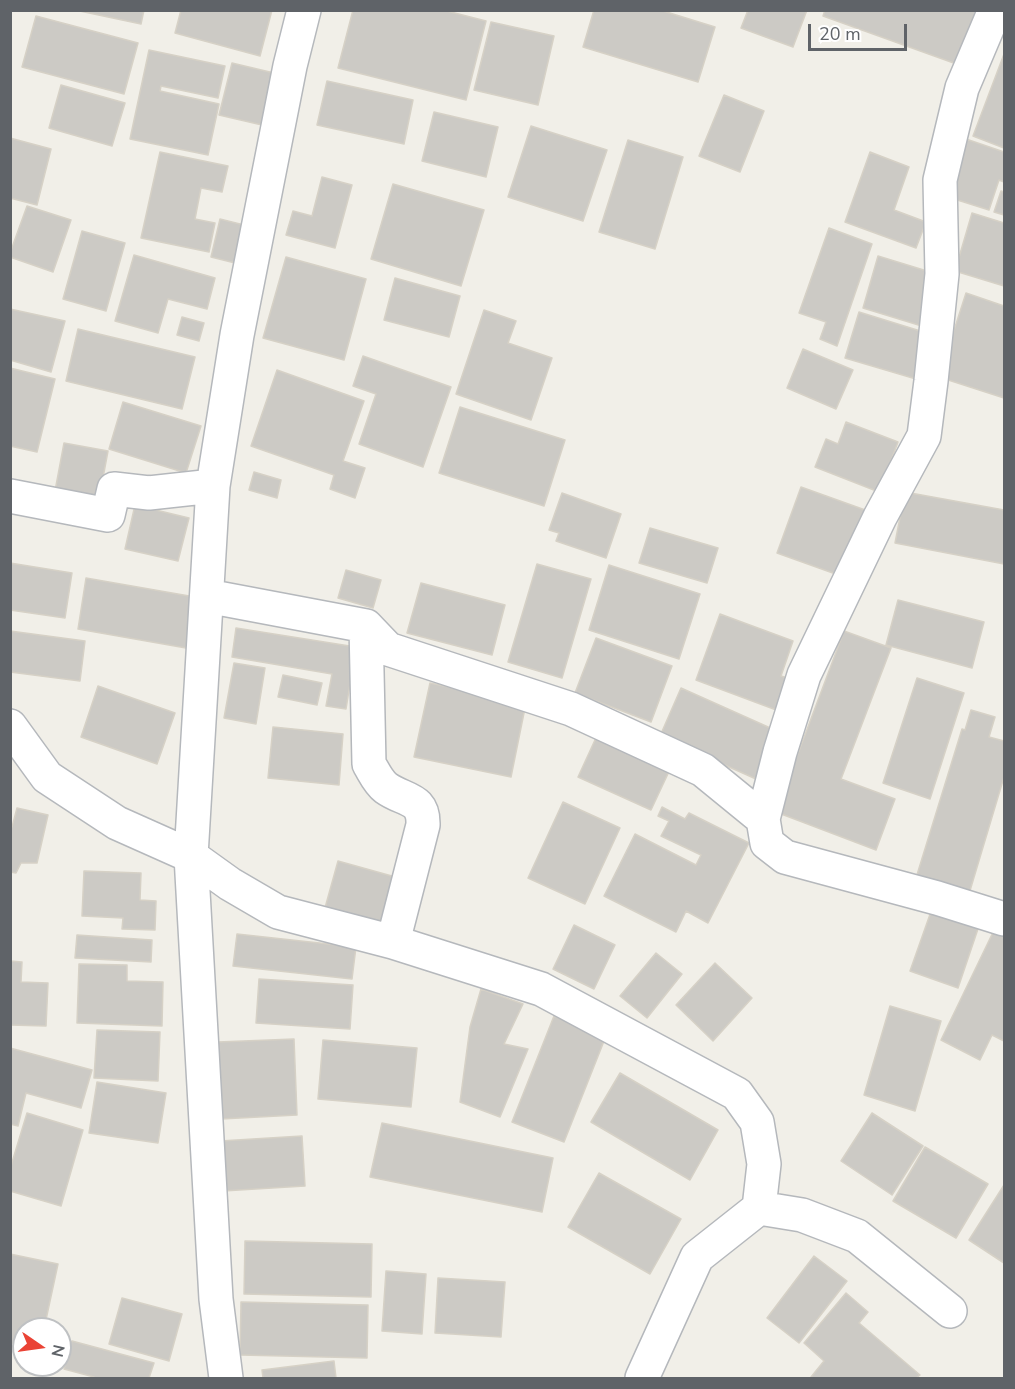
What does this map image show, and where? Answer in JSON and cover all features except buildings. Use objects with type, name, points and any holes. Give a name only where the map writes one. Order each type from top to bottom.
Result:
[{"type":"street","points":[[226,1378],[216,1299],[192,856],[213,486],[237,335],[290,66],[304,10]]},
{"type":"street","points":[[995,10],[962,88],[940,180],[942,274],[924,436],[880,517],[804,675],[780,752],[763,819],[767,843],[785,858],[937,898],[1005,919]]},
{"type":"street","points":[[10,496],[108,515],[114,489],[149,493],[213,486]]},
{"type":"street","points":[[207,596],[366,626],[388,648],[571,709],[702,770],[763,819]]},
{"type":"street","points":[[366,626],[369,764],[385,787],[419,805],[424,814],[393,942]]},
{"type":"street","points":[[10,726],[47,777],[117,823],[192,856],[230,884],[278,912],[393,942],[541,989],[738,1094],[757,1122],[764,1164],[759,1208],[697,1257],[642,1378]]},
{"type":"street","points":[[759,1208],[802,1215],[857,1236],[950,1311]]}]
